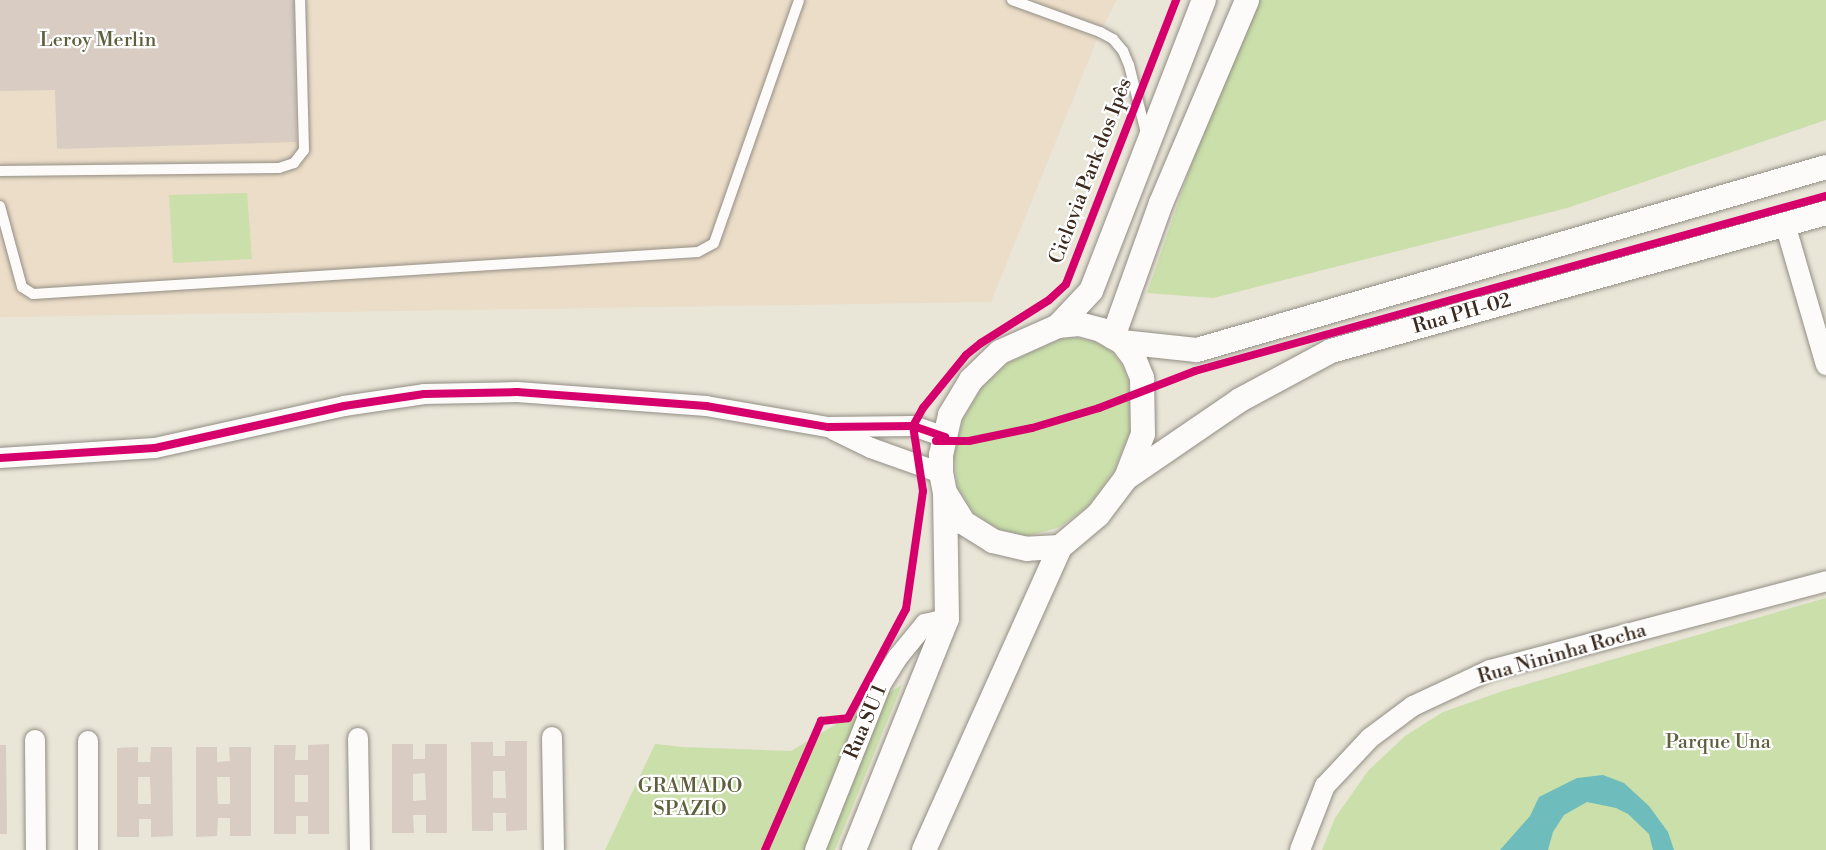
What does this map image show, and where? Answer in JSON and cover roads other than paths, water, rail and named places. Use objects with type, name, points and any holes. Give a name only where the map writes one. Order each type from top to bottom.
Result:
[{"type":"street","points":[[1058,326],[1091,291],[1204,0]]},
{"type":"street","points":[[1117,340],[1161,202],[1247,0]]},
{"type":"street","name":"Rua PH-02","points":[[1117,340],[1197,350],[1826,167]]},
{"type":"street","name":"Rua PH-02","points":[[1126,478],[1240,400],[1331,351],[1826,213]]},
{"type":"street","points":[[1785,224],[1826,365]]},
{"type":"street","points":[[854,850],[947,619],[941,455],[950,415],[971,380],[1000,352],[1058,326],[1079,324],[1101,330],[1117,340],[1134,358],[1142,378],[1143,434],[1126,478],[1098,515],[1060,548],[924,850]]},
{"type":"street","points":[[0,458],[155,448],[344,406],[424,394],[518,392],[706,406],[828,427],[913,426],[945,437]]},
{"type":"street","points":[[828,427],[943,483],[964,523],[993,541],[1027,549],[1060,548]]},
{"type":"street","name":"Rua Nininha Rocha","points":[[1300,850],[1325,786],[1370,738],[1413,706],[1490,670],[1826,581]]},
{"type":"street","name":"Rua SU 1","points":[[815,850],[882,684],[898,657],[925,624],[947,619]]},
{"type":"street","points":[[552,736],[554,850]]},
{"type":"street","points":[[358,738],[360,850]]},
{"type":"street","points":[[35,740],[36,850]]},
{"type":"street","points":[[88,741],[88,850]]},
{"type":"lane","points":[[0,171],[279,168],[294,163],[304,150],[300,0]]},
{"type":"lane","points":[[0,206],[22,287],[33,294],[698,252],[714,243],[798,0]]},
{"type":"lane","points":[[1012,0],[1100,32],[1113,39],[1123,51],[1129,65],[1148,140]]},
{"type":"water","points":[[1603,775],[1624,783],[1649,806],[1668,832],[1674,850],[1653,850],[1649,834],[1628,814],[1616,808],[1587,802],[1564,815],[1553,832],[1548,850],[1500,850],[1530,816],[1539,797],[1577,778]]},
{"type":"park label","name":"Leroy Merlin","points":[[98,40]]},
{"type":"park label","name":"Parque Una","points":[[1718,742]]},
{"type":"park label","name":"GRAMADO SPAZIO","points":[[690,798]]}]
